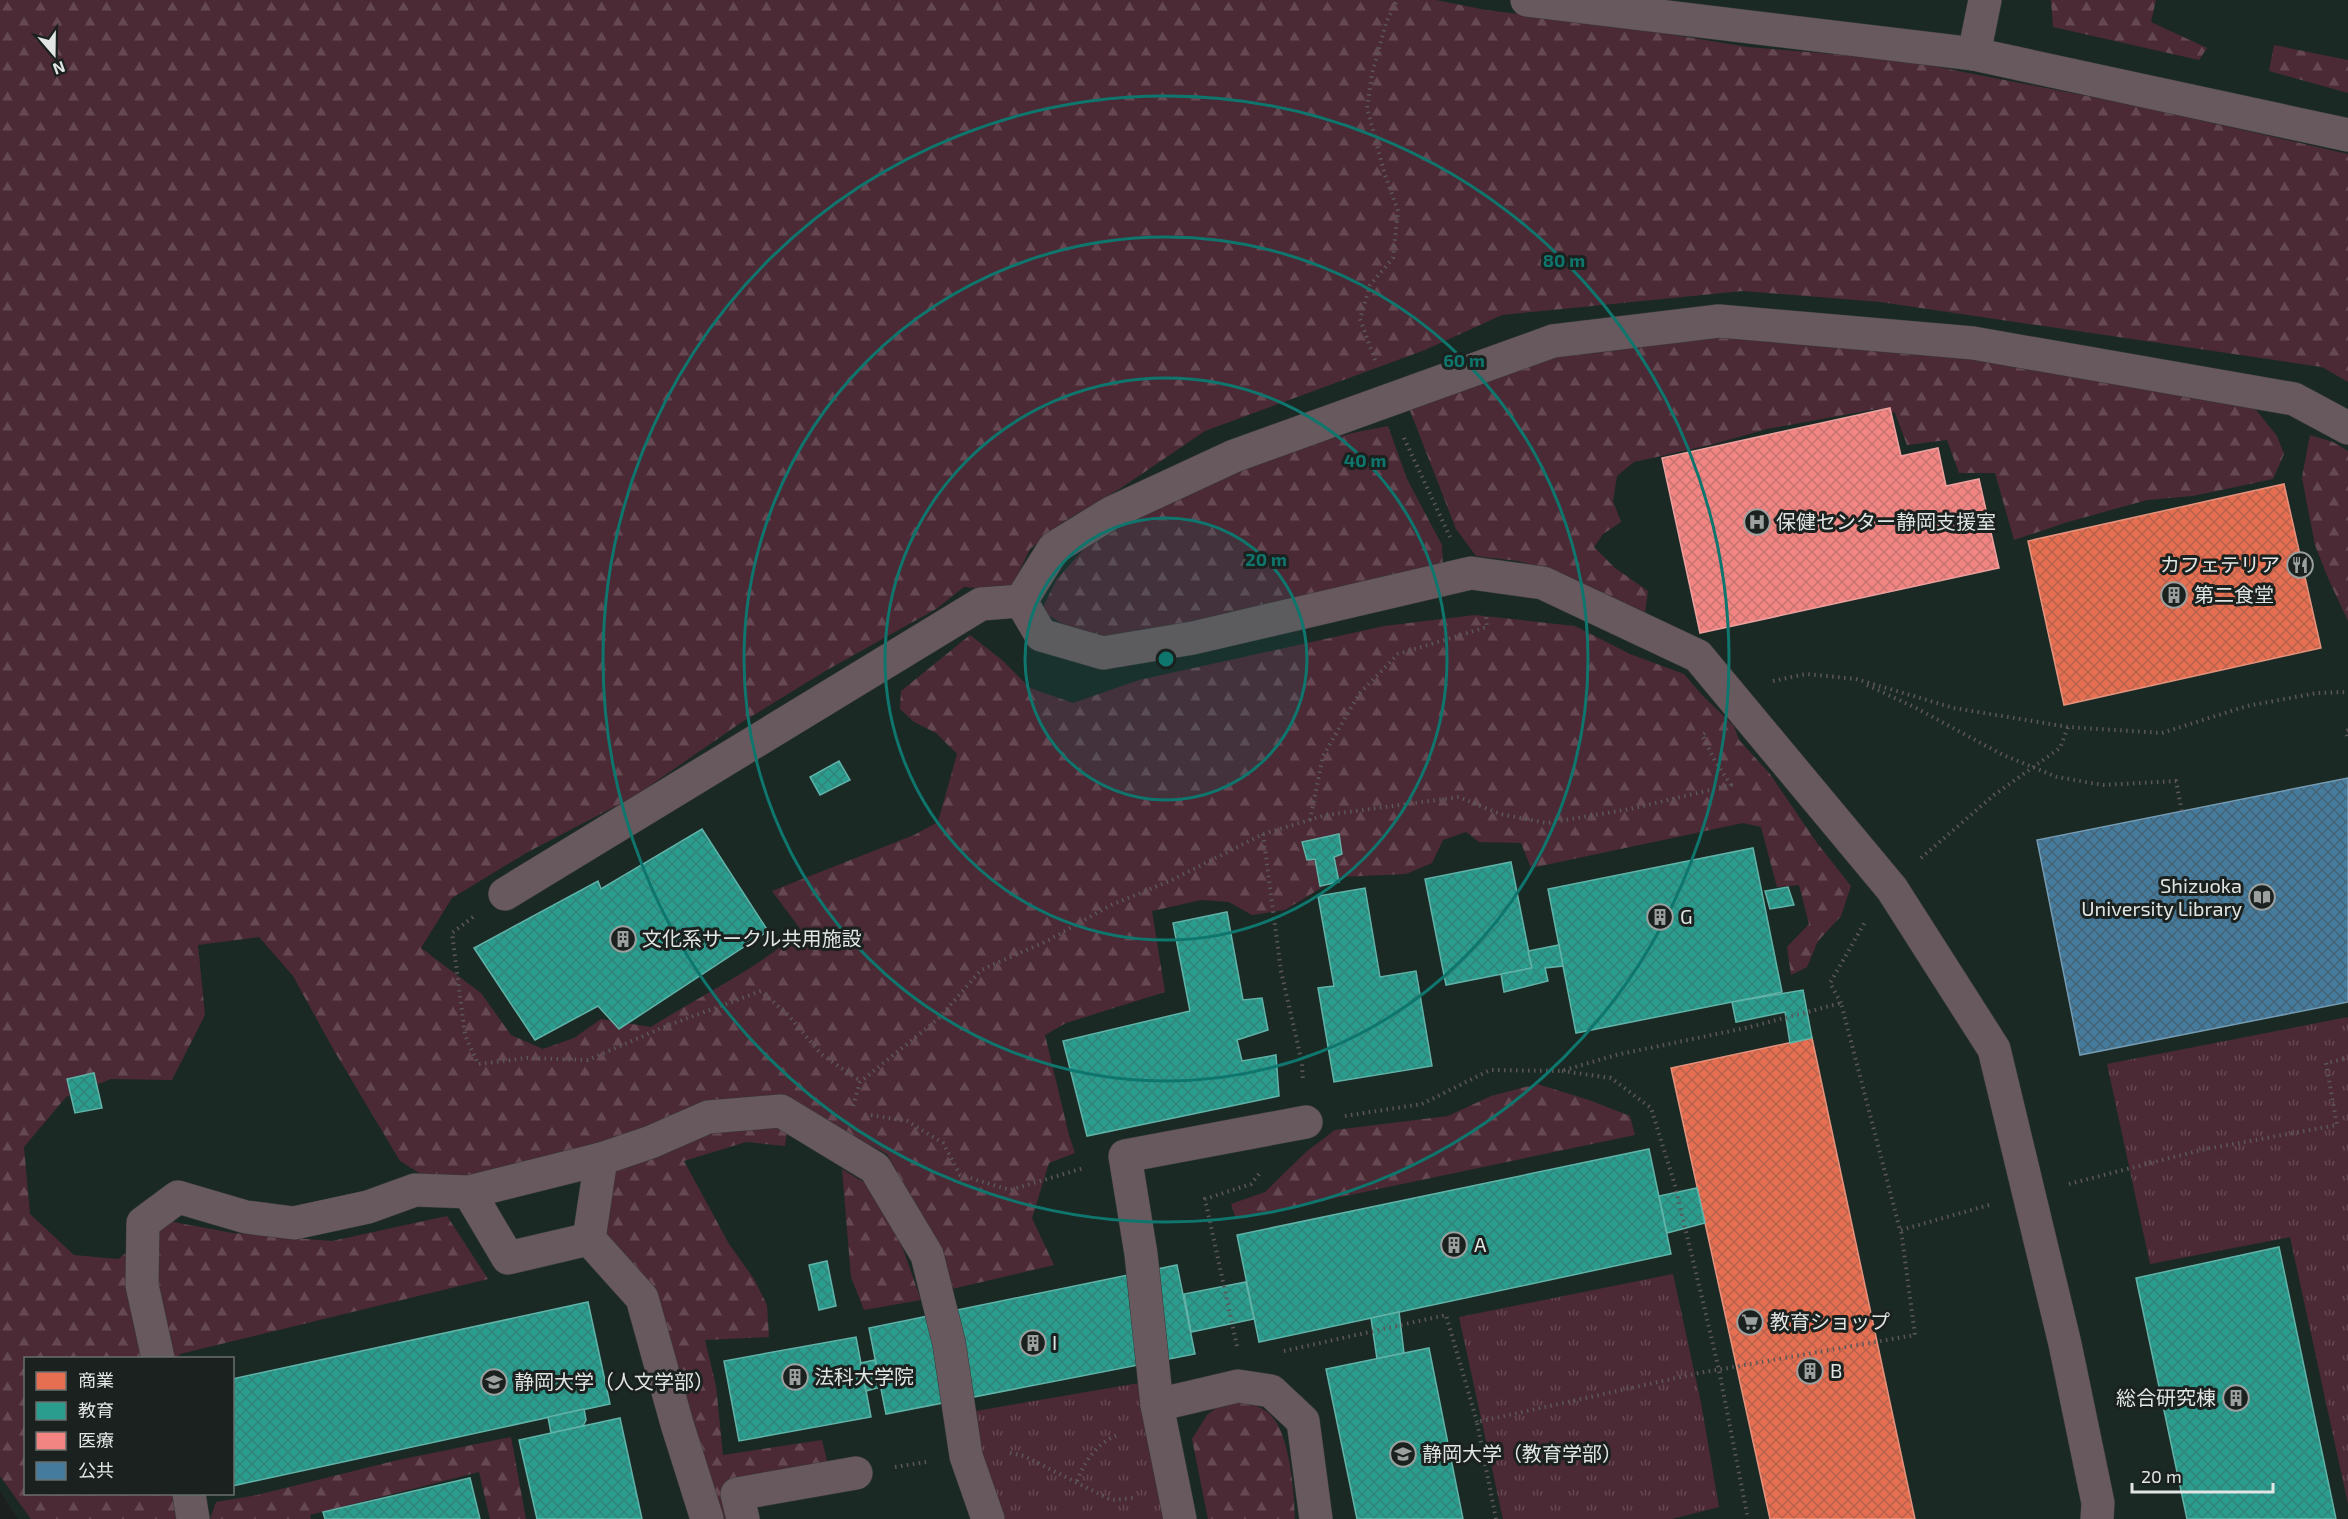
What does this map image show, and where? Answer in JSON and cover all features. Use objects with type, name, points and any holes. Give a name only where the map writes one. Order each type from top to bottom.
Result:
[{"type":"street","points":[[1527,0],[1974,54],[2348,135]]},
{"type":"street","points":[[1974,54],[1985,0]]},
{"type":"street","points":[[1021,601],[1054,548],[1111,513],[1234,456],[1553,341],[1719,321],[1973,344],[2294,399],[2348,428]]},
{"type":"street","points":[[1021,601],[1041,635],[1103,653],[1193,638],[1471,573],[1543,583],[1698,656],[1892,889],[1994,1048],[2068,1355],[2098,1503],[2097,1519]]},
{"type":"street","points":[[505,894],[981,604],[1021,601]]},
{"type":"street","points":[[158,1357],[142,1285],[143,1223],[178,1197],[246,1216],[294,1223],[368,1207],[415,1190],[469,1192],[601,1160],[651,1142],[708,1117],[781,1111],[875,1168],[927,1255],[949,1343],[966,1456],[988,1519]]},
{"type":"street","points":[[1177,1506],[1159,1415],[1141,1254],[1125,1155],[1306,1122]]},
{"type":"street","points":[[589,1239],[601,1160]]},
{"type":"street","points":[[469,1192],[508,1258],[589,1239]]},
{"type":"street","points":[[589,1239],[642,1298],[706,1519]]},
{"type":"street","points":[[1159,1415],[1238,1386],[1271,1391],[1303,1422],[1316,1519]]},
{"type":"street","points":[[743,1519],[737,1494],[856,1473]]},
{"type":"street","points":[[189,1495],[193,1519]]},
{"type":"path","points":[[851,1112],[860,1082],[938,1018],[981,970],[1047,941],[1111,905],[1172,880],[1263,834],[1326,815],[1459,796],[1500,814],[1547,823],[1630,809],[1731,784],[1715,761],[1702,735],[1754,691],[1774,680],[1806,674],[1856,680],[1954,708],[2068,727],[2162,733],[2247,706],[2317,693],[2348,692]]},
{"type":"path","points":[[1856,680],[1916,708],[2003,755],[2057,777],[2103,784],[2176,781],[2181,812]]},
{"type":"path","points":[[1477,1422],[1719,1370],[1915,1335],[1901,1230],[1842,1003],[1830,983],[1865,922],[1926,852],[1994,795],[2060,748],[2068,727]]},
{"type":"path","points":[[2348,730],[2346,731],[2348,740]]},
{"type":"path","points":[[1263,834],[1281,971],[1302,1063],[1306,1122]]},
{"type":"path","points":[[505,894],[452,933],[465,1035],[478,1064],[527,1058],[588,1060],[664,1027],[761,992],[789,1016],[821,1054],[860,1082]]},
{"type":"path","points":[[1561,1071],[1616,1055],[1750,1027],[1842,1003]]},
{"type":"path","points":[[1901,1230],[2029,1194],[2201,1150],[2337,1125],[2326,1063],[2348,1058]]},
{"type":"path","points":[[1237,1348],[1205,1199],[1251,1184],[1306,1122],[1422,1104],[1490,1070],[1561,1071],[1611,1078],[1651,1108],[1674,1182],[1719,1370],[1748,1519]]},
{"type":"path","points":[[1273,1353],[1446,1315],[1477,1422],[1496,1519]]},
{"type":"path","points":[[1077,1481],[1086,1460],[1111,1437],[1138,1427],[1159,1415]]},
{"type":"path","points":[[856,1473],[966,1456],[994,1449],[1024,1456],[1111,1500],[1177,1506]]},
{"type":"shaded area","points":[[0,0],[2348,0],[2348,1519],[18,1519],[0,1491]]},
{"type":"green space","points":[[0,0],[1436,0],[1486,10],[1638,29],[1748,47],[1902,60],[2133,105],[2348,154],[2348,382],[2322,367],[1880,302],[1743,291],[1502,315],[1425,350],[1205,431],[1121,488],[1063,522],[1030,549],[1010,591],[964,587],[936,609],[827,670],[739,724],[635,796],[526,853],[452,898],[421,948],[481,993],[511,1035],[543,1049],[574,1038],[601,1019],[651,1027],[766,958],[801,930],[772,891],[914,835],[938,822],[957,754],[936,733],[914,722],[900,709],[901,691],[970,635],[1002,660],[1030,688],[1073,703],[1139,680],[1384,626],[1475,615],[1575,626],[1630,654],[1684,674],[1734,726],[1739,740],[1770,774],[1817,843],[1851,886],[1841,916],[1818,941],[1807,967],[1791,975],[1787,947],[1809,924],[1799,885],[1777,887],[1761,827],[1743,823],[1531,868],[1521,843],[1479,842],[1466,832],[1443,840],[1432,863],[1406,874],[1339,877],[1285,910],[1252,915],[1229,902],[1201,900],[1152,911],[1165,992],[1066,1023],[1045,1035],[1075,1153],[1049,1163],[1032,1218],[1054,1265],[952,1289],[909,1195],[887,1154],[795,1105],[754,1096],[697,1108],[611,1143],[469,1180],[432,1181],[400,1161],[293,976],[259,937],[198,945],[205,1015],[172,1080],[111,1079],[66,1097],[24,1147],[30,1214],[74,1255],[118,1259],[168,1221],[233,1233],[332,1241],[447,1216],[488,1279],[180,1354],[178,1357],[24,1357],[24,1495],[173,1495],[177,1519],[31,1519],[0,1476]]},
{"type":"green space","points":[[2051,0],[2156,0],[2151,22],[2207,48],[2199,60],[2053,27]]},
{"type":"green space","points":[[2274,45],[2348,60],[2348,93],[2269,71]]},
{"type":"green space","points":[[1790,336],[1956,349],[2248,400],[2277,436],[2284,454],[2273,479],[2193,496],[2147,500],[2014,540],[1995,473],[1959,473],[1947,440],[1907,445],[1895,413],[1877,409],[1767,429],[1710,445],[1634,462],[1617,476],[1613,501],[1621,522],[1603,534],[1594,547],[1615,568],[1648,591],[1645,613],[1620,606],[1596,590],[1546,569],[1518,561],[1476,556],[1456,529],[1407,403],[1501,368],[1548,355],[1582,349],[1686,338]]},
{"type":"green space","points":[[1388,426],[1407,479],[1442,545],[1443,568],[1116,641],[1073,630],[1041,611],[1057,579],[1086,547],[1159,502],[1263,457]]},
{"type":"green space","points":[[2310,435],[2333,442],[2348,451],[2348,621],[2315,545],[2302,477]]},
{"type":"green space","points":[[2348,1017],[2348,1504],[2290,1237],[2150,1264],[2107,1064]]},
{"type":"green space","points":[[1537,1084],[1630,1116],[1635,1135],[1236,1219],[1231,1204],[1265,1192],[1307,1151],[1335,1130],[1448,1116],[1491,1096]]},
{"type":"green space","points":[[765,1121],[787,1132],[785,1146],[746,1142],[684,1161],[729,1244],[754,1279],[767,1305],[769,1337],[705,1340],[716,1386],[723,1455],[822,1440],[829,1469],[765,1482],[738,1519],[718,1519],[610,1262],[601,1222],[612,1170],[666,1143]]},
{"type":"green space","points":[[842,1169],[875,1189],[903,1249],[921,1300],[864,1310],[851,1277]]},
{"type":"green space","points":[[1673,1274],[1701,1403],[1719,1507],[1672,1519],[1503,1519],[1459,1317]]},
{"type":"green space","points":[[1145,1382],[1171,1519],[1004,1519],[987,1474],[970,1412]]},
{"type":"green space","points":[[1245,1401],[1266,1411],[1281,1431],[1289,1461],[1295,1519],[1208,1519],[1192,1439],[1207,1415],[1220,1405]]},
{"type":"green space","points":[[511,1437],[526,1519],[490,1519],[479,1472],[310,1515],[311,1519],[210,1519],[216,1502],[257,1495],[398,1460]]},
{"type":"building: 商業","name":"第二食堂","points":[[2284,484],[2321,648],[2064,705],[2028,541]]},
{"type":"building: 商業","name":"B","points":[[1812,1038],[1915,1519],[1770,1519],[1671,1068]]},
{"type":"building: 教育","points":[[839,761],[850,780],[820,795],[810,777]]},
{"type":"building: 教育","name":"文化系サークル共用施設","points":[[702,829],[768,931],[619,1029],[598,1006],[535,1040],[474,948],[598,881],[601,889]]},
{"type":"building: 教育","points":[[1339,834],[1342,854],[1334,857],[1339,882],[1320,886],[1315,859],[1307,860],[1302,842]]},
{"type":"building: 教育","name":"G","points":[[1753,848],[1782,992],[1576,1033],[1548,889]]},
{"type":"building: 教育","points":[[1511,862],[1532,968],[1446,985],[1425,879]]},
{"type":"building: 教育","points":[[1788,887],[1794,905],[1770,909],[1765,891]]},
{"type":"building: 教育","points":[[1365,888],[1380,977],[1416,971],[1432,1066],[1334,1082],[1318,988],[1334,986],[1318,896]]},
{"type":"building: 教育","points":[[1227,912],[1243,1000],[1262,998],[1268,1030],[1237,1040],[1242,1061],[1276,1055],[1279,1096],[1087,1136],[1063,1041],[1190,1011],[1173,923]]},
{"type":"building: 教育","points":[[1559,945],[1563,966],[1545,968],[1548,981],[1504,992],[1501,974],[1532,968],[1528,951]]},
{"type":"building: 教育","points":[[1803,990],[1812,1038],[1790,1043],[1785,1012],[1736,1022],[1732,1002]]},
{"type":"building: 教育","points":[[94,1073],[102,1108],[75,1113],[67,1079]]},
{"type":"building: 教育","name":"A","points":[[1649,1149],[1671,1254],[1259,1342],[1237,1235]]},
{"type":"building: 教育","points":[[1697,1188],[1705,1223],[1667,1233],[1659,1196]]},
{"type":"building: 教育","name":"総合研究棟","points":[[2279,1247],[2336,1519],[2187,1519],[2136,1278]]},
{"type":"building: 教育","points":[[827,1261],[836,1306],[819,1310],[809,1265]]},
{"type":"building: 教育","name":"I","points":[[1177,1265],[1195,1354],[886,1414],[869,1328]]},
{"type":"building: 教育","points":[[1246,1282],[1254,1319],[1191,1332],[1184,1294]]},
{"type":"building: 教育","points":[[588,1302],[610,1404],[234,1486],[234,1379]]},
{"type":"building: 教育","points":[[1399,1312],[1404,1353],[1377,1359],[1371,1318]]},
{"type":"building: 教育","name":"法科大学院","points":[[856,1337],[871,1417],[739,1441],[724,1361]]},
{"type":"building: 教育","points":[[1429,1348],[1463,1519],[1357,1519],[1326,1369]]},
{"type":"building: 教育","points":[[875,1360],[881,1387],[866,1391],[860,1363]]},
{"type":"building: 教育","points":[[584,1409],[586,1420],[583,1426],[551,1433],[548,1417]]},
{"type":"building: 教育","points":[[620,1418],[642,1519],[537,1519],[519,1440]]},
{"type":"building: 教育","points":[[470,1478],[480,1519],[325,1519],[323,1512]]},
{"type":"building: 医療","points":[[1890,408],[1901,456],[1938,448],[1946,486],[1979,479],[1999,568],[1700,633],[1662,458]]},
{"type":"building: 公共","points":[[2348,778],[2348,1002],[2080,1055],[2037,840]]},
{"type":"place","name":"保健センター静岡支援室","points":[[1757,522]]},
{"type":"place","name":"カフェテリア","points":[[2300,565]]},
{"type":"place","name":"第二食堂","points":[[2174,595]]},
{"type":"place","name":"Shizuoka University Library","points":[[2262,897]]},
{"type":"place","name":"G","points":[[1660,917]]},
{"type":"place","name":"文化系サークル共用施設","points":[[623,939]]},
{"type":"place","name":"A","points":[[1454,1245]]},
{"type":"place","name":"教育ショップ","points":[[1750,1322]]},
{"type":"place","name":"I","points":[[1033,1343]]},
{"type":"place","name":"B","points":[[1810,1371]]},
{"type":"place","name":"法科大学院","points":[[795,1377]]},
{"type":"place","name":"静岡大学（人文学部）","points":[[494,1382]]},
{"type":"place","name":"総合研究棟","points":[[2236,1398]]},
{"type":"place","name":"静岡大学（教育学部）","points":[[1403,1454]]}]
